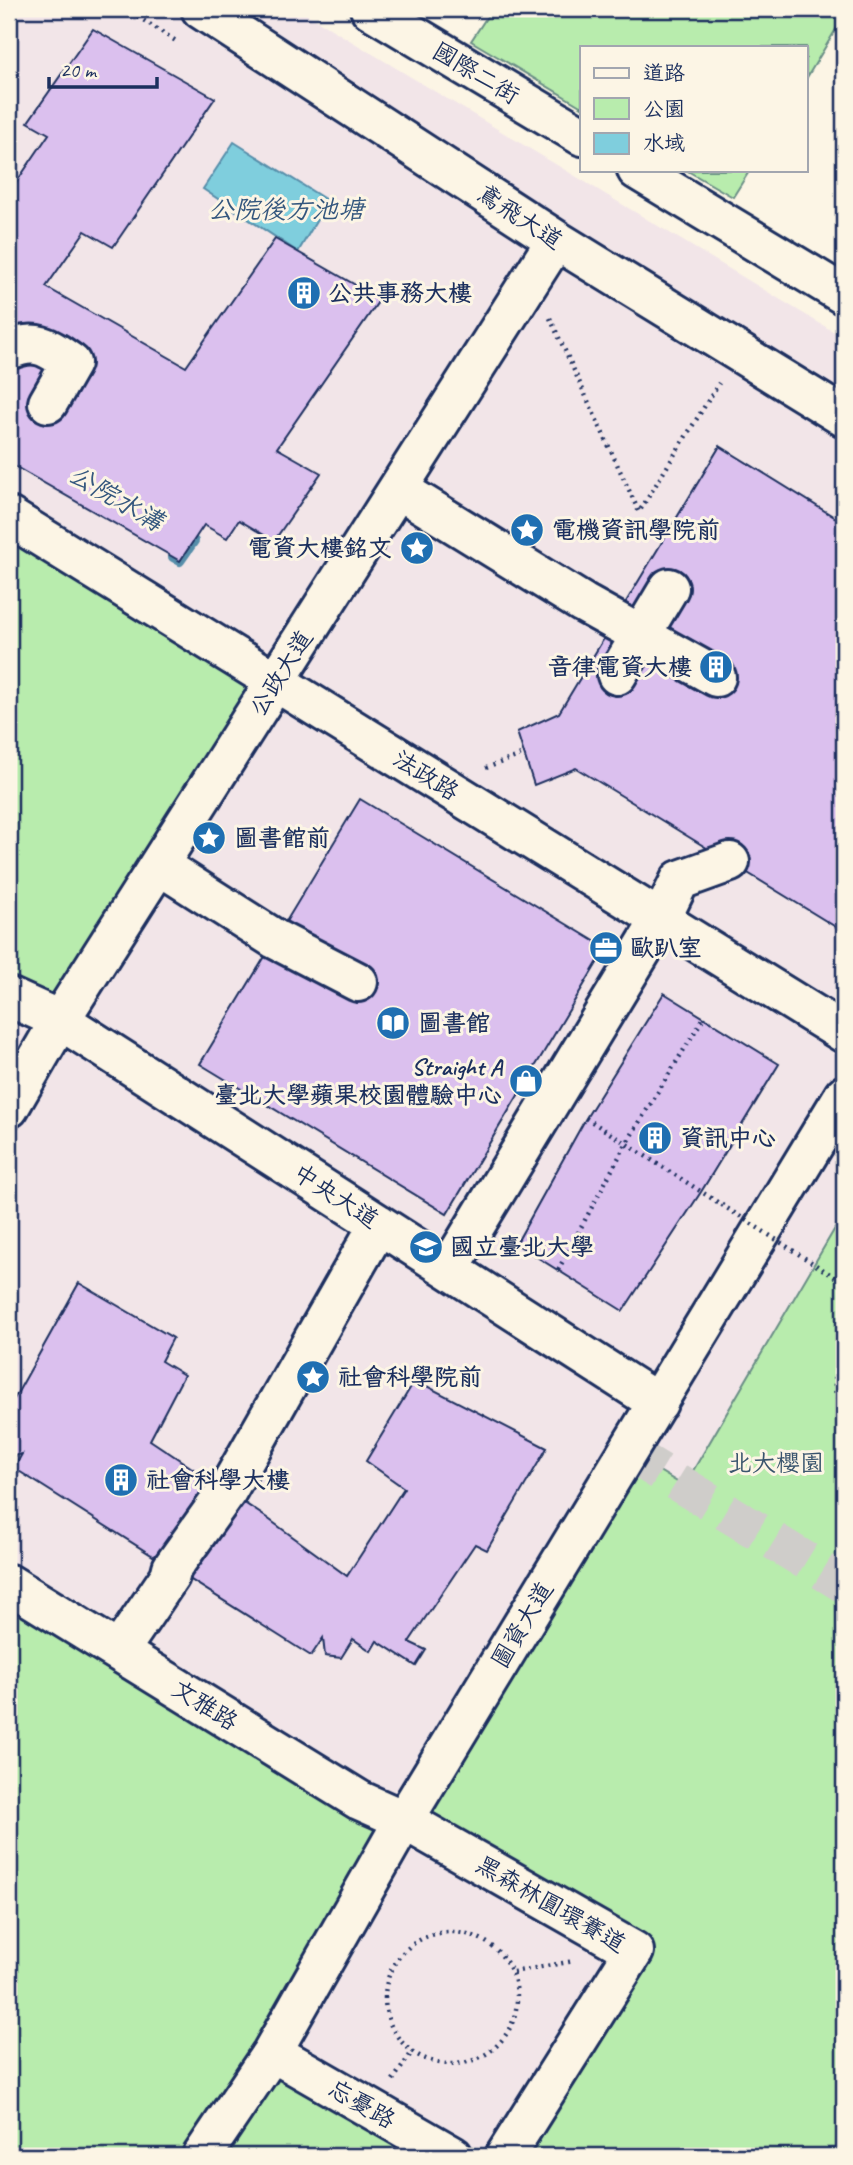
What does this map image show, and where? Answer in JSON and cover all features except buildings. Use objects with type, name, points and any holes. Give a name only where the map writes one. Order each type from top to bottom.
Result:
[{"type":"street","name":"鳶飛大道","points":[[201,9],[556,240],[844,417]]},
{"type":"street","name":"國際二街","points":[[370,9],[580,135]]},
{"type":"street","points":[[640,172],[844,295]]},
{"type":"street","name":"公政大道","points":[[9,1108],[60,1020],[556,240]]},
{"type":"street","points":[[9,350],[24,343],[49,348],[71,363],[48,403]]},
{"type":"street","points":[[398,489],[583,603],[716,677]]},
{"type":"street","name":"法政路","points":[[9,517],[844,1033]]},
{"type":"street","points":[[617,676],[669,589]]},
{"type":"street","points":[[449,1269],[661,919],[680,880],[730,862]]},
{"type":"street","points":[[159,865],[275,939],[358,982]]},
{"type":"street","name":"中央大道","points":[[9,997],[60,1020],[658,1403]]},
{"type":"street","name":"圖資大道","points":[[202,2156],[272,2052],[404,1819],[844,1095]]},
{"type":"street","points":[[119,1651],[170,1576],[172,1568],[227,1491],[379,1224]]},
{"type":"street","name":"文雅路","points":[[9,1584],[359,1800],[404,1819]]},
{"type":"street","name":"黑森林圓環賽道","points":[[404,1819],[634,1951],[505,2156]]},
{"type":"street","name":"忘憂路","points":[[272,2052],[453,2156]]},
{"type":"path","points":[[547,310],[639,512],[736,351]]},
{"type":"path","points":[[479,771],[524,754]]},
{"type":"path","points":[[558,1270],[626,1144],[704,1017]]},
{"type":"path","points":[[586,1118],[844,1283]]},
{"type":"path","points":[[844,1343],[834,1385],[837,1403],[844,1412]]},
{"type":"path","points":[[441,1931],[463,1931],[484,1939],[502,1954],[513,1972],[518,1993],[516,2014],[508,2034],[493,2050],[474,2061],[453,2064],[431,2062],[412,2052],[396,2036],[387,2015],[385,1993],[389,1971],[402,1952],[419,1938],[441,1931]]},
{"type":"shaded area","name":"國立臺北大學","points":[[9,9],[298,9],[844,338],[844,2156],[9,2156]]},
{"type":"green space","points":[[492,9],[844,9],[844,16],[808,76],[808,46],[580,46],[580,106],[471,41]]},
{"type":"green space","points":[[689,172],[749,172],[733,197]]},
{"type":"green space","points":[[9,517],[276,682],[60,1020],[9,997]]},
{"type":"green space","name":"北大櫻園","points":[[844,1213],[844,2156],[505,2156],[634,1951],[404,1820],[272,2052],[453,2156],[9,2156],[9,1584],[404,1819],[628,1452],[684,1486]]},
{"type":"water","name":"公院後方池塘","points":[[234,142],[328,201],[298,252],[203,189]]},
{"type":"waterway","name":"公院水溝","points":[[173,557],[180,561],[194,541]]},
{"type":"tunnel","points":[[628,1452],[844,1584]]},
{"type":"place","name":"公共事務大樓","points":[[304,293]]},
{"type":"place","name":"電機資訊學院前","points":[[527,530]]},
{"type":"place","name":"電資大樓銘文","points":[[417,548]]},
{"type":"place","name":"音律電資大樓","points":[[716,667]]},
{"type":"place","name":"圖書館前","points":[[209,838]]},
{"type":"place","name":"歐趴室","points":[[606,948]]},
{"type":"place","name":"圖書館","points":[[393,1023]]},
{"type":"place","name":"Straight A 臺北大學蘋果校園體驗中心","points":[[526,1081]]},
{"type":"place","name":"資訊中心","points":[[655,1138]]},
{"type":"place","name":"國立臺北大學","points":[[426,1247]]},
{"type":"place","name":"社會科學院前","points":[[313,1377]]},
{"type":"place","name":"社會科學大樓","points":[[121,1480]]}]
